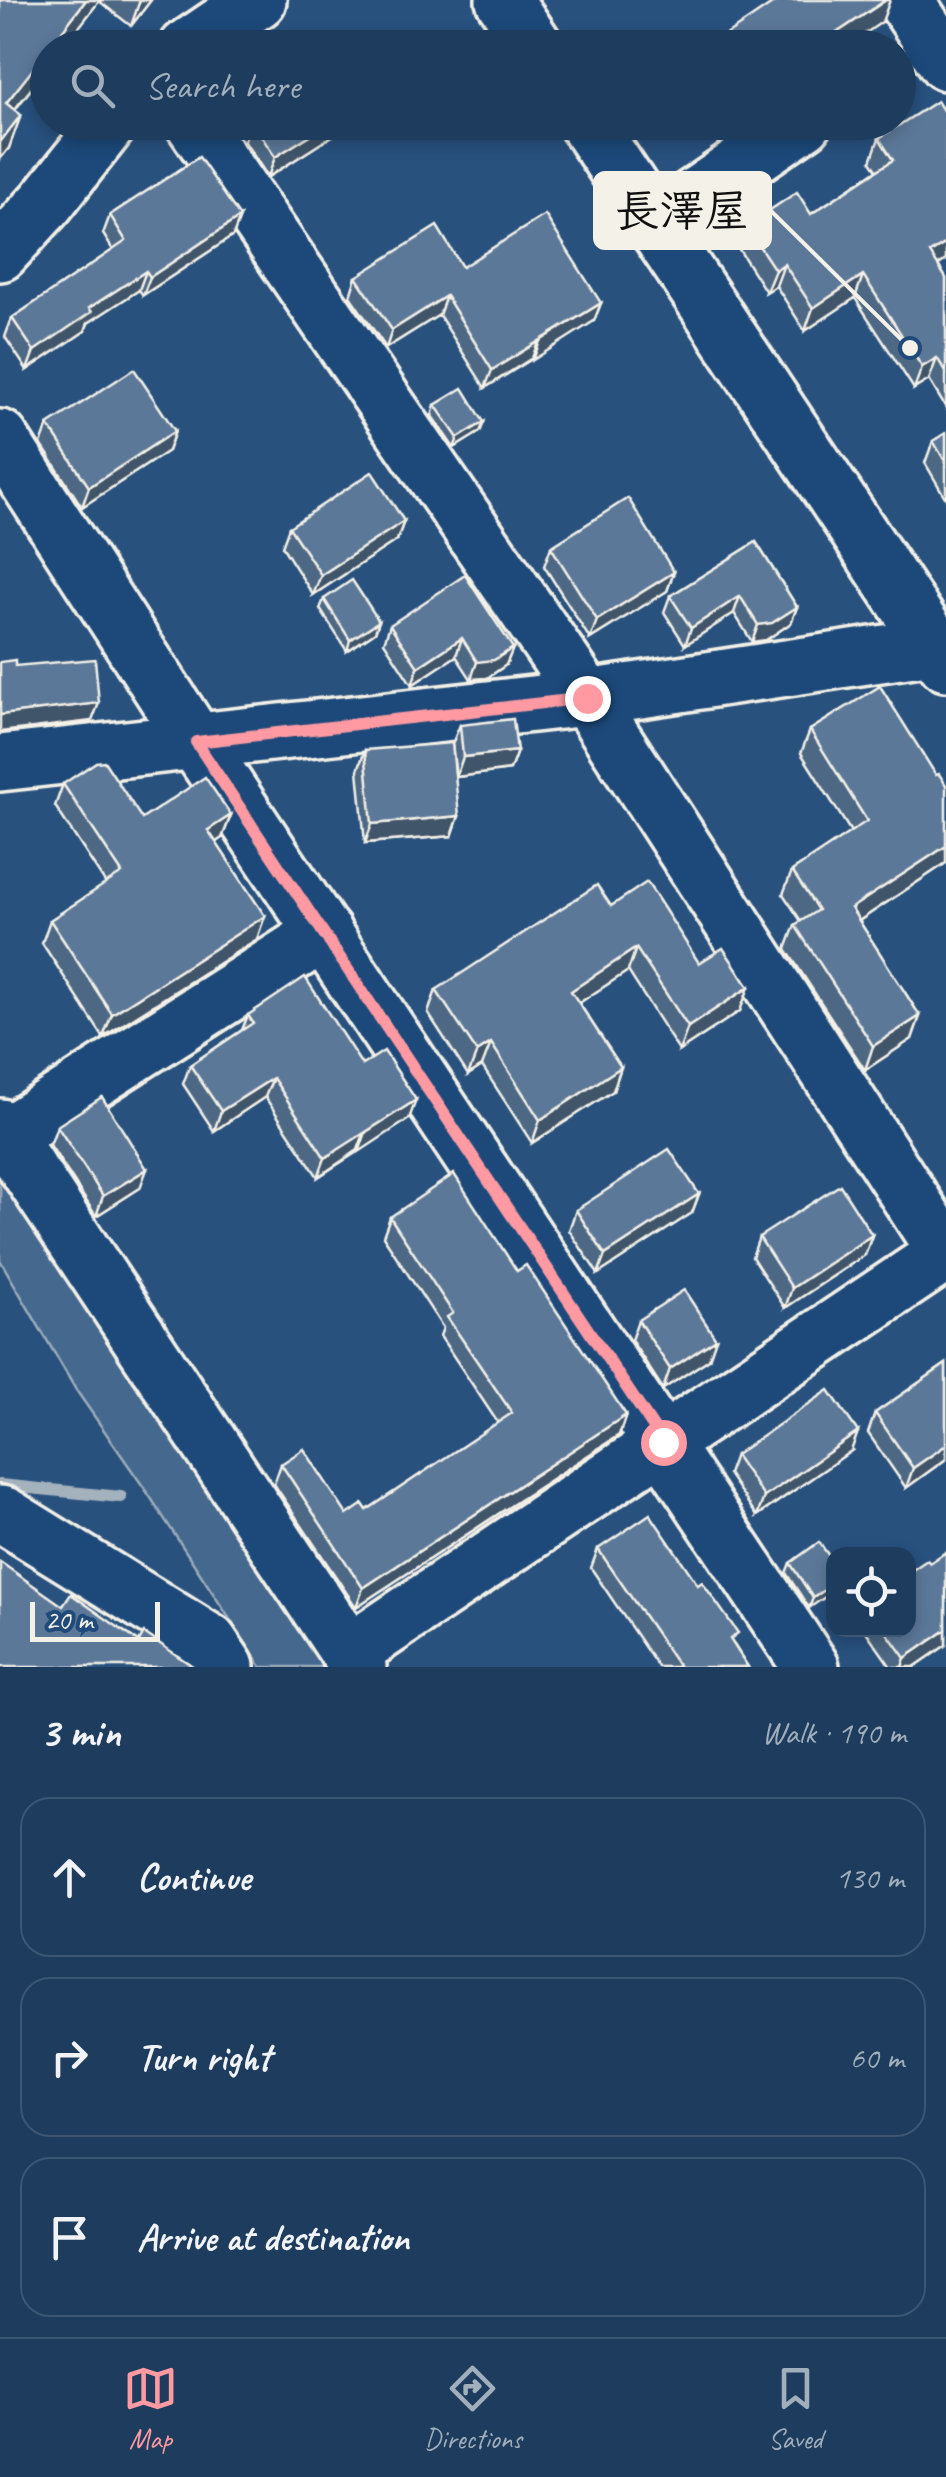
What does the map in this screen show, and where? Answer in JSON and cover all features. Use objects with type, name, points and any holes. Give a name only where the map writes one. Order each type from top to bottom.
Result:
[{"type":"street","points":[[214,30],[258,0]]},
{"type":"street","points":[[504,0],[524,30]]},
{"type":"street","points":[[0,253],[96,140]]},
{"type":"street","points":[[206,140],[587,698],[946,1254],[663,1442],[353,1660],[3,1131],[324,933]]},
{"type":"street","points":[[0,763],[587,698],[942,651],[598,140]]},
{"type":"street","points":[[654,224],[778,140]]},
{"type":"street","points":[[0,438],[196,742],[810,1667]]},
{"type":"street","points":[[0,1514],[210,1642],[226,1667]]},
{"type":"shaded area","points":[[0,1155],[342,1667],[261,1667],[76,1390],[0,1260]]},
{"type":"building","points":[[0,0],[86,0],[63,30],[30,30],[30,72],[6,103],[21,115],[0,142]]},
{"type":"building","points":[[778,0],[886,0],[841,30],[734,30]]},
{"type":"building","points":[[937,101],[946,115],[946,243],[930,253],[946,278],[946,372],[937,358],[922,367],[863,275],[813,308],[784,264],[775,270],[746,226],[797,192],[811,214],[893,160],[880,140],[916,140],[916,114]]},
{"type":"building","points":[[264,140],[302,140],[275,157]]},
{"type":"building","points":[[199,157],[240,217],[150,277],[146,271],[89,308],[92,312],[34,351],[12,318],[126,241],[110,215]]},
{"type":"building","points":[[545,215],[601,303],[492,370],[446,296],[392,330],[356,277],[437,226],[462,267]]},
{"type":"building","points":[[134,369],[175,431],[89,487],[48,425]]},
{"type":"building","points":[[463,388],[484,422],[458,438],[435,405]]},
{"type":"building","points":[[946,433],[946,463],[933,441]]},
{"type":"building","points":[[372,472],[404,521],[321,575],[289,527]]},
{"type":"building","points":[[628,498],[674,572],[597,620],[551,547]]},
{"type":"building","points":[[756,542],[797,607],[772,623],[758,625],[740,596],[691,628],[670,596]]},
{"type":"building","points":[[465,575],[513,648],[494,660],[477,662],[462,638],[418,667],[390,625]]},
{"type":"building","points":[[352,580],[379,621],[350,640],[324,599]]},
{"type":"building","points":[[95,659],[99,703],[0,715],[0,662],[15,660],[15,666]]},
{"type":"building","points":[[880,686],[946,785],[946,846],[851,908],[920,1016],[873,1046],[795,925],[818,910],[792,871],[867,821],[810,730]]},
{"type":"building","points":[[513,719],[517,751],[463,757],[460,725]]},
{"type":"building","points":[[452,743],[459,816],[372,824],[365,750]]},
{"type":"building","points":[[104,761],[142,819],[205,777],[231,815],[208,830],[265,916],[112,1014],[50,920],[122,873],[63,784],[96,762]]},
{"type":"building","points":[[647,882],[699,963],[723,948],[749,987],[688,1027],[636,948],[571,991],[621,1067],[540,1120],[491,1043],[477,1052],[436,990],[597,885],[611,906]]},
{"type":"building","points":[[305,977],[362,1065],[384,1051],[416,1100],[325,1158],[273,1078],[221,1111],[190,1065],[253,1023],[248,1015]]},
{"type":"building","points":[[102,1097],[147,1169],[103,1196],[57,1126]]},
{"type":"building","points":[[669,1149],[699,1194],[605,1255],[576,1210]]},
{"type":"building","points":[[454,1174],[517,1271],[526,1265],[626,1415],[363,1588],[281,1464],[304,1449],[347,1515],[363,1504],[367,1510],[512,1413],[447,1317],[453,1313],[390,1217]]},
{"type":"building","points":[[840,1185],[872,1235],[792,1288],[759,1237]]},
{"type":"building","points":[[684,1290],[716,1339],[670,1369],[638,1320]]},
{"type":"building","points":[[946,1364],[946,1445],[913,1468],[875,1413]]},
{"type":"building","points":[[829,1390],[858,1432],[764,1497],[735,1455]]},
{"type":"building","points":[[650,1514],[698,1585],[702,1582],[738,1633],[730,1639],[748,1667],[679,1667],[598,1549]]},
{"type":"building","points":[[819,1542],[826,1552],[826,1589],[813,1598],[790,1563]]},
{"type":"building","points":[[946,1552],[946,1630],[905,1658],[890,1637],[916,1637],[916,1568],[927,1560],[930,1563]]},
{"type":"building","points":[[0,1562],[63,1606],[71,1594],[139,1642],[144,1633],[194,1667],[0,1667]]},
{"type":"waterway","points":[[0,1485],[121,1497]]},
{"type":"place","name":"長澤屋","points":[[910,348]]},
{"type":"route","points":[[587,698],[196,742],[663,1442]]}]
